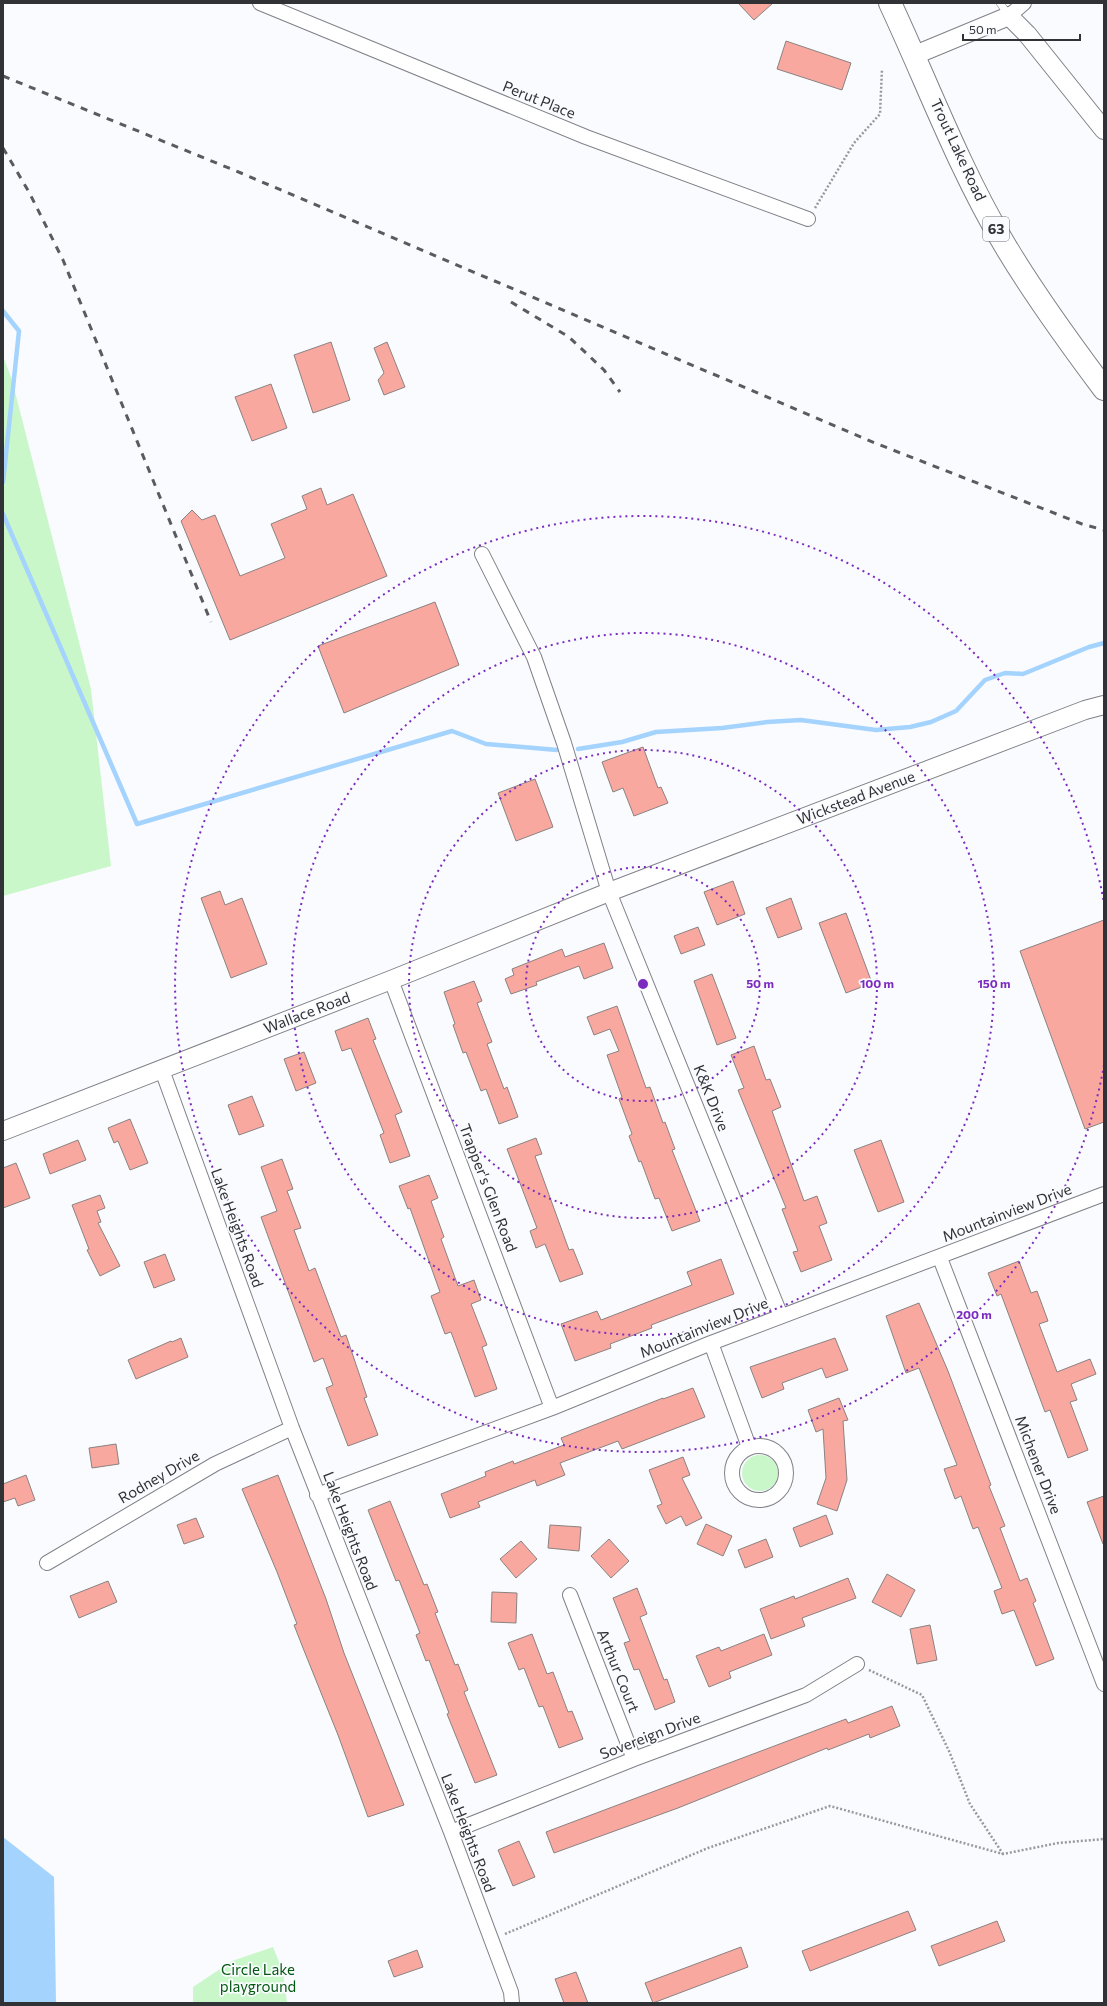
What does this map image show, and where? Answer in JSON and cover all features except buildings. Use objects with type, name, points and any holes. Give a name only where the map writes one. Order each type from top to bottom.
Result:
[{"type":"main road","name":"Trout Lake Road","points":[[890,3],[915,55],[959,157],[1003,242],[1068,341],[1104,389]]},
{"type":"street","name":"Perut Place","points":[[260,3],[586,137],[808,219]]},
{"type":"street","points":[[915,55],[1005,10],[1024,3]]},
{"type":"street","points":[[1005,10],[1027,34],[1104,130]]},
{"type":"street","name":"K&K Drive","points":[[482,554],[534,657],[564,743],[609,892],[781,1316]]},
{"type":"street","name":"Wickstead Avenue","points":[[609,892],[1085,710],[1104,705]]},
{"type":"street","name":"Wallace Road","points":[[3,1131],[391,980],[609,892]]},
{"type":"street","name":"Trapper's Glen Road","points":[[391,980],[552,1408]]},
{"type":"street","name":"Lake Heights Road","points":[[162,1070],[292,1428],[451,1832],[510,1992],[512,2003]]},
{"type":"street","name":"Mountainview Drive","points":[[318,1495],[552,1408],[711,1343],[940,1258],[1104,1194]]},
{"type":"street","name":"Michener Drive","points":[[940,1258],[1104,1684]]},
{"type":"street","points":[[711,1343],[749,1447]]},
{"type":"street","name":"Rodney Drive","points":[[47,1563],[215,1464],[292,1428]]},
{"type":"street","name":"Arthur Court","points":[[570,1595],[634,1759]]},
{"type":"street","name":"Sovereign Drive","points":[[451,1832],[634,1759],[806,1695],[858,1664]]},
{"type":"path","points":[[808,219],[854,143],[880,114],[882,69]]},
{"type":"path","points":[[858,1664],[922,1695],[949,1751],[970,1804],[1003,1854]]},
{"type":"path","points":[[490,1941],[708,1848],[830,1806],[1003,1854],[1058,1843],[1104,1839]]},
{"type":"green space","points":[[3,356],[12,380],[91,689],[111,866],[3,896]]},
{"type":"green space","points":[[764,1455],[773,1460],[777,1466],[777,1480],[773,1486],[764,1491],[756,1491],[747,1486],[743,1480],[742,1469],[747,1460],[753,1456]]},
{"type":"green space","name":"Circle Lake playground","points":[[273,1947],[283,1972],[287,2003],[193,2003],[193,1987],[232,1961]]},
{"type":"water","points":[[3,1837],[54,1877],[56,2003],[3,2003]]},
{"type":"waterway","points":[[3,311],[19,331],[3,482]]},
{"type":"waterway","points":[[3,514],[137,824],[452,731],[486,744],[557,750]]},
{"type":"waterway","points":[[578,749],[622,742],[656,732],[722,728],[767,722],[801,720],[876,730],[910,727],[931,722],[956,711],[985,680],[1005,673],[1023,674],[1089,647],[1104,643]]},
{"type":"railway","points":[[3,76],[241,173],[875,443],[1082,524],[1104,530]]},
{"type":"railway","points":[[3,148],[29,192],[63,260],[211,622]]},
{"type":"railway","points":[[511,302],[569,337],[604,370],[620,392]]}]
